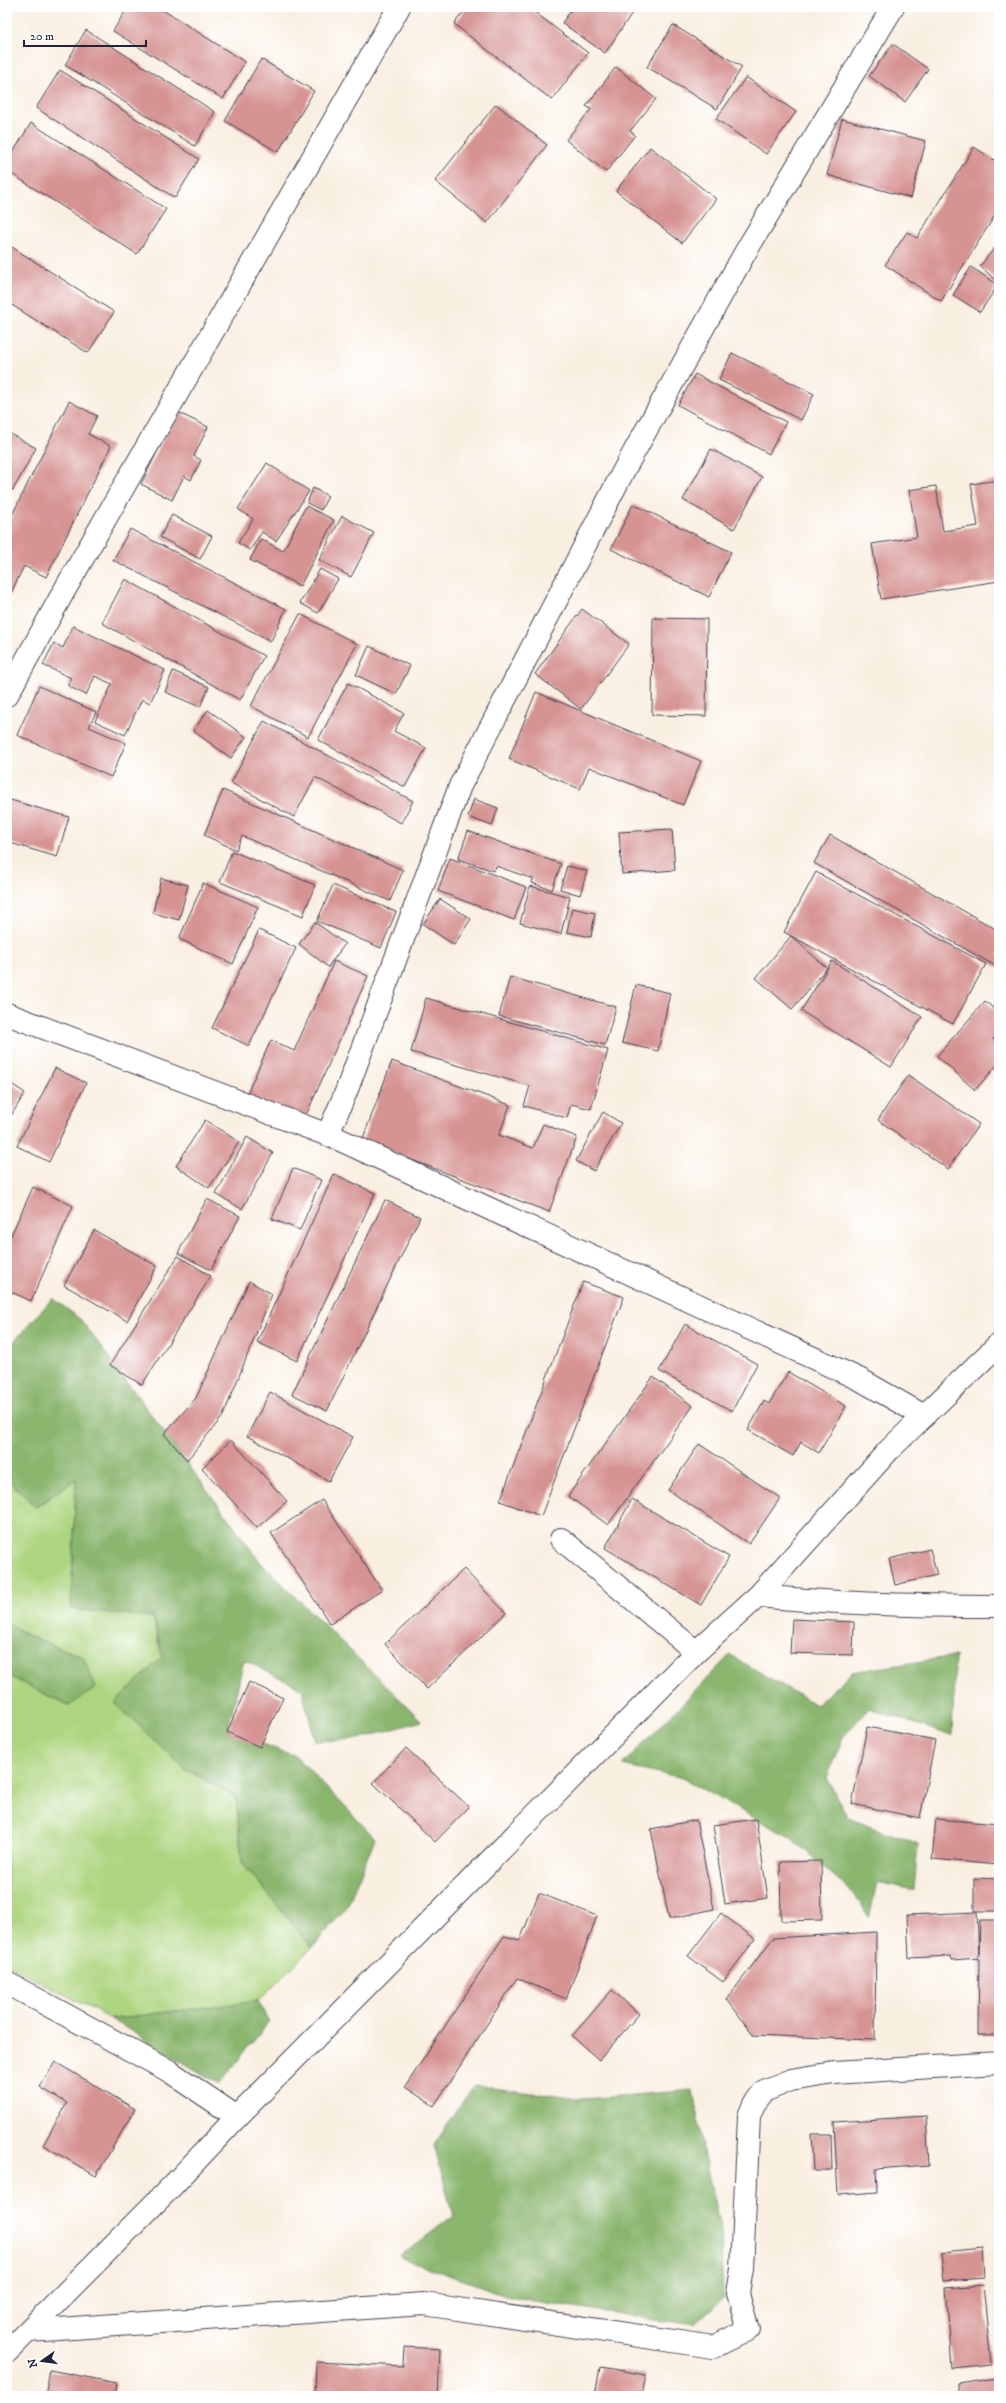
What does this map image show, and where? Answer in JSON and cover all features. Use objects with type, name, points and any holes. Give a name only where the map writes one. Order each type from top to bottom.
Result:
[{"type":"street","points":[[7,695],[64,591],[399,7]]},
{"type":"street","points":[[328,1134],[346,1092],[460,786],[627,463],[746,252],[894,7]]},
{"type":"street","points":[[7,1014],[328,1134],[861,1380],[924,1416]]},
{"type":"street","points":[[7,2352],[696,1652],[758,1596],[889,1450],[999,1344]]},
{"type":"street","points":[[561,1539],[696,1652]]},
{"type":"street","points":[[758,1596],[807,1601],[935,1606],[999,1606]]},
{"type":"street","points":[[7,1984],[169,2071],[237,2117]]},
{"type":"street","points":[[29,2331],[424,2304],[712,2347],[748,2330],[738,2293],[742,2269],[749,2116],[754,2104],[764,2091],[791,2080],[834,2072],[999,2062]]},
{"type":"green space","points":[[53,1298],[81,1320],[262,1564],[422,1721],[359,1739],[315,1741],[302,1689],[244,1660],[227,1732],[296,1756],[375,1838],[347,1907],[312,1948],[242,1862],[236,1797],[185,1769],[115,1703],[163,1656],[153,1617],[71,1609],[76,1479],[36,1507],[7,1479],[7,1349]]},
{"type":"green space","points":[[76,1478],[71,1609],[153,1617],[185,1769],[236,1797],[242,1862],[312,1948],[258,2001],[111,2019],[7,1964],[7,1675],[68,1706],[83,1657],[27,1635],[7,1622],[7,1573],[12,1560],[7,1534],[7,1479],[36,1507]]},
{"type":"green space","points":[[7,1534],[12,1560],[7,1573]]},
{"type":"green space","points":[[7,1622],[27,1635],[83,1657],[96,1688],[69,1706],[7,1675]]},
{"type":"green space","points":[[730,1655],[816,1705],[852,1672],[955,1656],[952,1736],[869,1708],[843,1737],[827,1778],[848,1818],[918,1844],[914,1890],[877,1882],[869,1918],[854,1894],[791,1838],[683,1778],[622,1765]]},
{"type":"green space","points":[[258,2001],[269,2022],[219,2084],[111,2019]]},
{"type":"green space","points":[[474,2086],[583,2099],[693,2090],[703,2151],[721,2232],[723,2299],[694,2325],[514,2298],[399,2257],[453,2216],[434,2145]]},
{"type":"building","points":[[128,7],[158,7],[245,62],[223,99],[113,31]]},
{"type":"building","points":[[467,7],[528,7],[588,53],[552,100],[454,24]]},
{"type":"building","points":[[573,7],[636,7],[605,53],[562,23]]},
{"type":"building","points":[[673,25],[742,67],[717,109],[647,67]]},
{"type":"building","points":[[86,30],[215,112],[195,146],[65,65]]},
{"type":"building","points":[[893,44],[928,69],[905,102],[869,76]]},
{"type":"building","points":[[261,59],[314,91],[278,152],[225,121]]},
{"type":"building","points":[[616,67],[656,99],[630,131],[635,135],[606,172],[566,140],[591,109],[586,106]]},
{"type":"building","points":[[60,70],[199,159],[175,198],[36,108]]},
{"type":"building","points":[[746,77],[796,112],[766,154],[716,119]]},
{"type":"building","points":[[496,104],[547,145],[487,223],[435,181]]},
{"type":"building","points":[[842,119],[926,141],[911,198],[827,175]]},
{"type":"building","points":[[31,123],[166,209],[137,254],[7,171],[7,162]]},
{"type":"building","points":[[650,147],[716,199],[682,243],[616,191]]},
{"type":"building","points":[[974,147],[999,163],[999,209],[941,301],[885,265],[907,232],[917,238]]},
{"type":"building","points":[[7,244],[114,312],[88,353],[7,302]]},
{"type":"building","points":[[997,245],[999,246],[999,283],[980,266]]},
{"type":"building","points":[[971,267],[998,285],[980,312],[953,295]]},
{"type":"building","points":[[732,353],[814,394],[801,420],[719,380]]},
{"type":"building","points":[[695,374],[786,422],[769,454],[678,405]]},
{"type":"building","points":[[69,401],[97,416],[88,434],[111,446],[46,577],[24,566],[7,601],[7,525]]},
{"type":"building","points":[[177,412],[208,427],[194,456],[201,460],[191,480],[184,476],[172,500],[141,484]]},
{"type":"building","points":[[7,432],[36,448],[13,490],[7,487]]},
{"type":"building","points":[[711,449],[762,477],[734,529],[683,500]]},
{"type":"building","points":[[267,463],[309,491],[276,541],[262,532],[250,550],[238,543],[253,519],[238,509]]},
{"type":"building","points":[[999,480],[999,581],[881,599],[872,544],[917,537],[909,490],[936,486],[943,531],[978,526],[971,484]]},
{"type":"building","points":[[313,488],[328,496],[321,510],[307,503]]},
{"type":"building","points":[[633,504],[731,552],[709,597],[611,549]]},
{"type":"building","points":[[306,506],[334,520],[300,586],[250,560],[261,539],[283,551]]},
{"type":"building","points":[[172,515],[212,536],[200,559],[160,537]]},
{"type":"building","points":[[342,516],[374,533],[351,577],[319,560]]},
{"type":"building","points":[[130,529],[286,609],[271,641],[113,560]]},
{"type":"building","points":[[320,569],[338,579],[318,613],[300,603]]},
{"type":"building","points":[[125,579],[264,656],[240,700],[102,623]]},
{"type":"building","points":[[582,609],[629,644],[581,709],[535,674]]},
{"type":"building","points":[[300,614],[357,644],[308,737],[251,706]]},
{"type":"building","points":[[653,618],[707,619],[706,716],[652,715]]},
{"type":"building","points":[[73,626],[165,670],[150,703],[142,699],[125,735],[95,721],[112,684],[95,676],[86,695],[68,686],[71,678],[43,665],[54,643],[63,648]]},
{"type":"building","points":[[369,646],[410,666],[396,694],[356,675]]},
{"type":"building","points":[[173,671],[209,687],[200,707],[165,692]]},
{"type":"building","points":[[348,683],[404,713],[394,731],[426,748],[405,787],[318,740]]},
{"type":"building","points":[[39,686],[96,712],[89,727],[126,743],[111,777],[17,735]]},
{"type":"building","points":[[536,692],[701,761],[683,805],[589,767],[580,789],[509,759]]},
{"type":"building","points":[[208,710],[246,737],[231,758],[193,731]]},
{"type":"building","points":[[264,721],[413,801],[401,823],[315,777],[294,817],[231,783]]},
{"type":"building","points":[[223,790],[403,870],[390,901],[242,836],[236,850],[204,835]]},
{"type":"building","points":[[7,799],[69,817],[57,857],[7,842]]},
{"type":"building","points":[[474,799],[498,808],[492,826],[468,817]]},
{"type":"building","points":[[672,829],[675,870],[622,874],[619,832]]},
{"type":"building","points":[[468,831],[561,864],[552,890],[532,883],[533,879],[496,866],[494,871],[458,859]]},
{"type":"building","points":[[830,835],[999,931],[999,968],[814,863]]},
{"type":"building","points":[[232,851],[315,885],[303,916],[220,882]]},
{"type":"building","points":[[450,858],[526,887],[514,920],[438,891]]},
{"type":"building","points":[[567,866],[587,871],[580,895],[560,889]]},
{"type":"building","points":[[816,872],[986,964],[953,1024],[784,932]]},
{"type":"building","points":[[161,878],[188,885],[179,920],[153,913]]},
{"type":"building","points":[[203,883],[258,907],[233,964],[179,939]]},
{"type":"building","points":[[333,885],[396,912],[381,948],[317,921]]},
{"type":"building","points":[[530,886],[570,897],[561,934],[520,923]]},
{"type":"building","points":[[440,899],[471,919],[454,945],[423,924]]},
{"type":"building","points":[[572,908],[595,913],[591,937],[567,932]]},
{"type":"building","points":[[315,922],[345,944],[328,967],[299,944]]},
{"type":"building","points":[[259,930],[296,948],[249,1046],[212,1028]]},
{"type":"building","points":[[791,936],[827,968],[792,1009],[756,978]]},
{"type":"building","points":[[334,961],[368,976],[303,1122],[246,1096],[271,1040],[294,1051]]},
{"type":"building","points":[[832,961],[922,1017],[891,1067],[801,1011]]},
{"type":"building","points":[[510,977],[616,1007],[605,1045],[499,1016]]},
{"type":"building","points":[[636,985],[670,993],[658,1051],[622,1043]]},
{"type":"building","points":[[426,998],[608,1050],[591,1109],[571,1104],[567,1118],[524,1106],[530,1086],[411,1052]]},
{"type":"building","points":[[985,1001],[999,1013],[999,1032],[993,1039],[999,1045],[999,1063],[975,1090],[937,1056]]},
{"type":"building","points":[[392,1061],[510,1105],[499,1135],[533,1148],[543,1124],[577,1137],[549,1212],[362,1141]]},
{"type":"building","points":[[55,1068],[86,1083],[49,1162],[17,1146]]},
{"type":"building","points":[[908,1075],[979,1124],[948,1169],[878,1120]]},
{"type":"building","points":[[7,1081],[25,1093],[7,1122]]},
{"type":"building","points":[[603,1112],[621,1123],[594,1171],[576,1161]]},
{"type":"building","points":[[205,1120],[239,1142],[209,1188],[176,1166]]},
{"type":"building","points":[[247,1137],[273,1153],[242,1209],[216,1194]]},
{"type":"building","points":[[293,1168],[321,1180],[300,1230],[272,1219]]},
{"type":"building","points":[[334,1174],[375,1193],[297,1361],[257,1342]]},
{"type":"building","points":[[33,1187],[73,1206],[31,1301],[7,1290],[7,1244]]},
{"type":"building","points":[[207,1199],[240,1216],[211,1270],[178,1253]]},
{"type":"building","points":[[385,1200],[420,1217],[327,1411],[292,1394]]},
{"type":"building","points":[[94,1230],[157,1266],[127,1321],[64,1285]]},
{"type":"building","points":[[178,1256],[211,1276],[142,1385],[110,1365]]},
{"type":"building","points":[[249,1281],[272,1294],[223,1416],[187,1460],[164,1434],[196,1398]]},
{"type":"building","points":[[583,1282],[624,1297],[541,1516],[500,1501]]},
{"type":"building","points":[[685,1324],[757,1364],[732,1411],[659,1371]]},
{"type":"building","points":[[788,1372],[846,1406],[819,1453],[801,1442],[793,1456],[748,1430],[764,1401],[769,1404]]},
{"type":"building","points":[[653,1377],[693,1406],[608,1525],[568,1496]]},
{"type":"building","points":[[270,1392],[353,1437],[329,1481],[247,1436]]},
{"type":"building","points":[[231,1440],[287,1501],[257,1528],[202,1468]]},
{"type":"building","points":[[699,1444],[780,1498],[749,1544],[668,1490]]},
{"type":"building","points":[[632,1499],[729,1557],[701,1605],[605,1548]]},
{"type":"building","points":[[322,1500],[382,1590],[330,1624],[271,1533]]},
{"type":"building","points":[[930,1549],[937,1575],[895,1585],[889,1559]]},
{"type":"building","points":[[464,1569],[506,1613],[427,1689],[385,1644]]},
{"type":"building","points":[[792,1619],[854,1622],[853,1655],[790,1653]]},
{"type":"building","points":[[249,1682],[283,1698],[260,1747],[227,1732]]},
{"type":"building","points":[[867,1727],[935,1740],[920,1818],[852,1804]]},
{"type":"building","points":[[406,1748],[469,1807],[435,1842],[373,1783]]},
{"type":"building","points":[[756,1819],[768,1898],[725,1904],[713,1825]]},
{"type":"building","points":[[936,1819],[999,1824],[999,1865],[932,1859]]},
{"type":"building","points":[[696,1820],[714,1909],[669,1919],[651,1829]]},
{"type":"building","points":[[821,1861],[822,1920],[781,1921],[780,1862]]},
{"type":"building","points":[[974,1878],[999,1879],[999,1911],[974,1911]]},
{"type":"building","points":[[539,1893],[597,1916],[566,1999],[517,1978],[434,2106],[405,2087],[504,1936],[520,1940]]},
{"type":"building","points":[[977,1912],[979,1956],[980,1920],[999,1920],[999,2035],[978,2035],[979,1958],[952,1960],[951,1956],[909,1958],[907,1915]]},
{"type":"building","points":[[721,1913],[755,1939],[723,1982],[688,1956]]},
{"type":"building","points":[[876,1932],[875,2040],[753,2035],[727,1999],[773,1938]]},
{"type":"building","points":[[612,1990],[639,2014],[599,2060],[572,2036]]},
{"type":"building","points":[[55,2062],[135,2109],[96,2176],[43,2145],[67,2103],[40,2087]]},
{"type":"building","points":[[926,2116],[929,2165],[876,2169],[877,2192],[838,2195],[834,2122]]},
{"type":"building","points":[[811,2134],[831,2134],[832,2170],[813,2170]]},
{"type":"building","points":[[982,2248],[984,2278],[945,2281],[942,2252]]},
{"type":"building","points":[[983,2285],[991,2364],[952,2368],[946,2288]]},
{"type":"building","points":[[404,2347],[440,2349],[438,2396],[315,2396],[316,2362],[403,2366]]},
{"type":"building","points":[[600,2367],[646,2375],[642,2396],[595,2396]]},
{"type":"building","points":[[50,2370],[116,2383],[114,2396],[45,2396]]},
{"type":"building","points":[[995,2377],[995,2396],[957,2396],[957,2383]]}]
